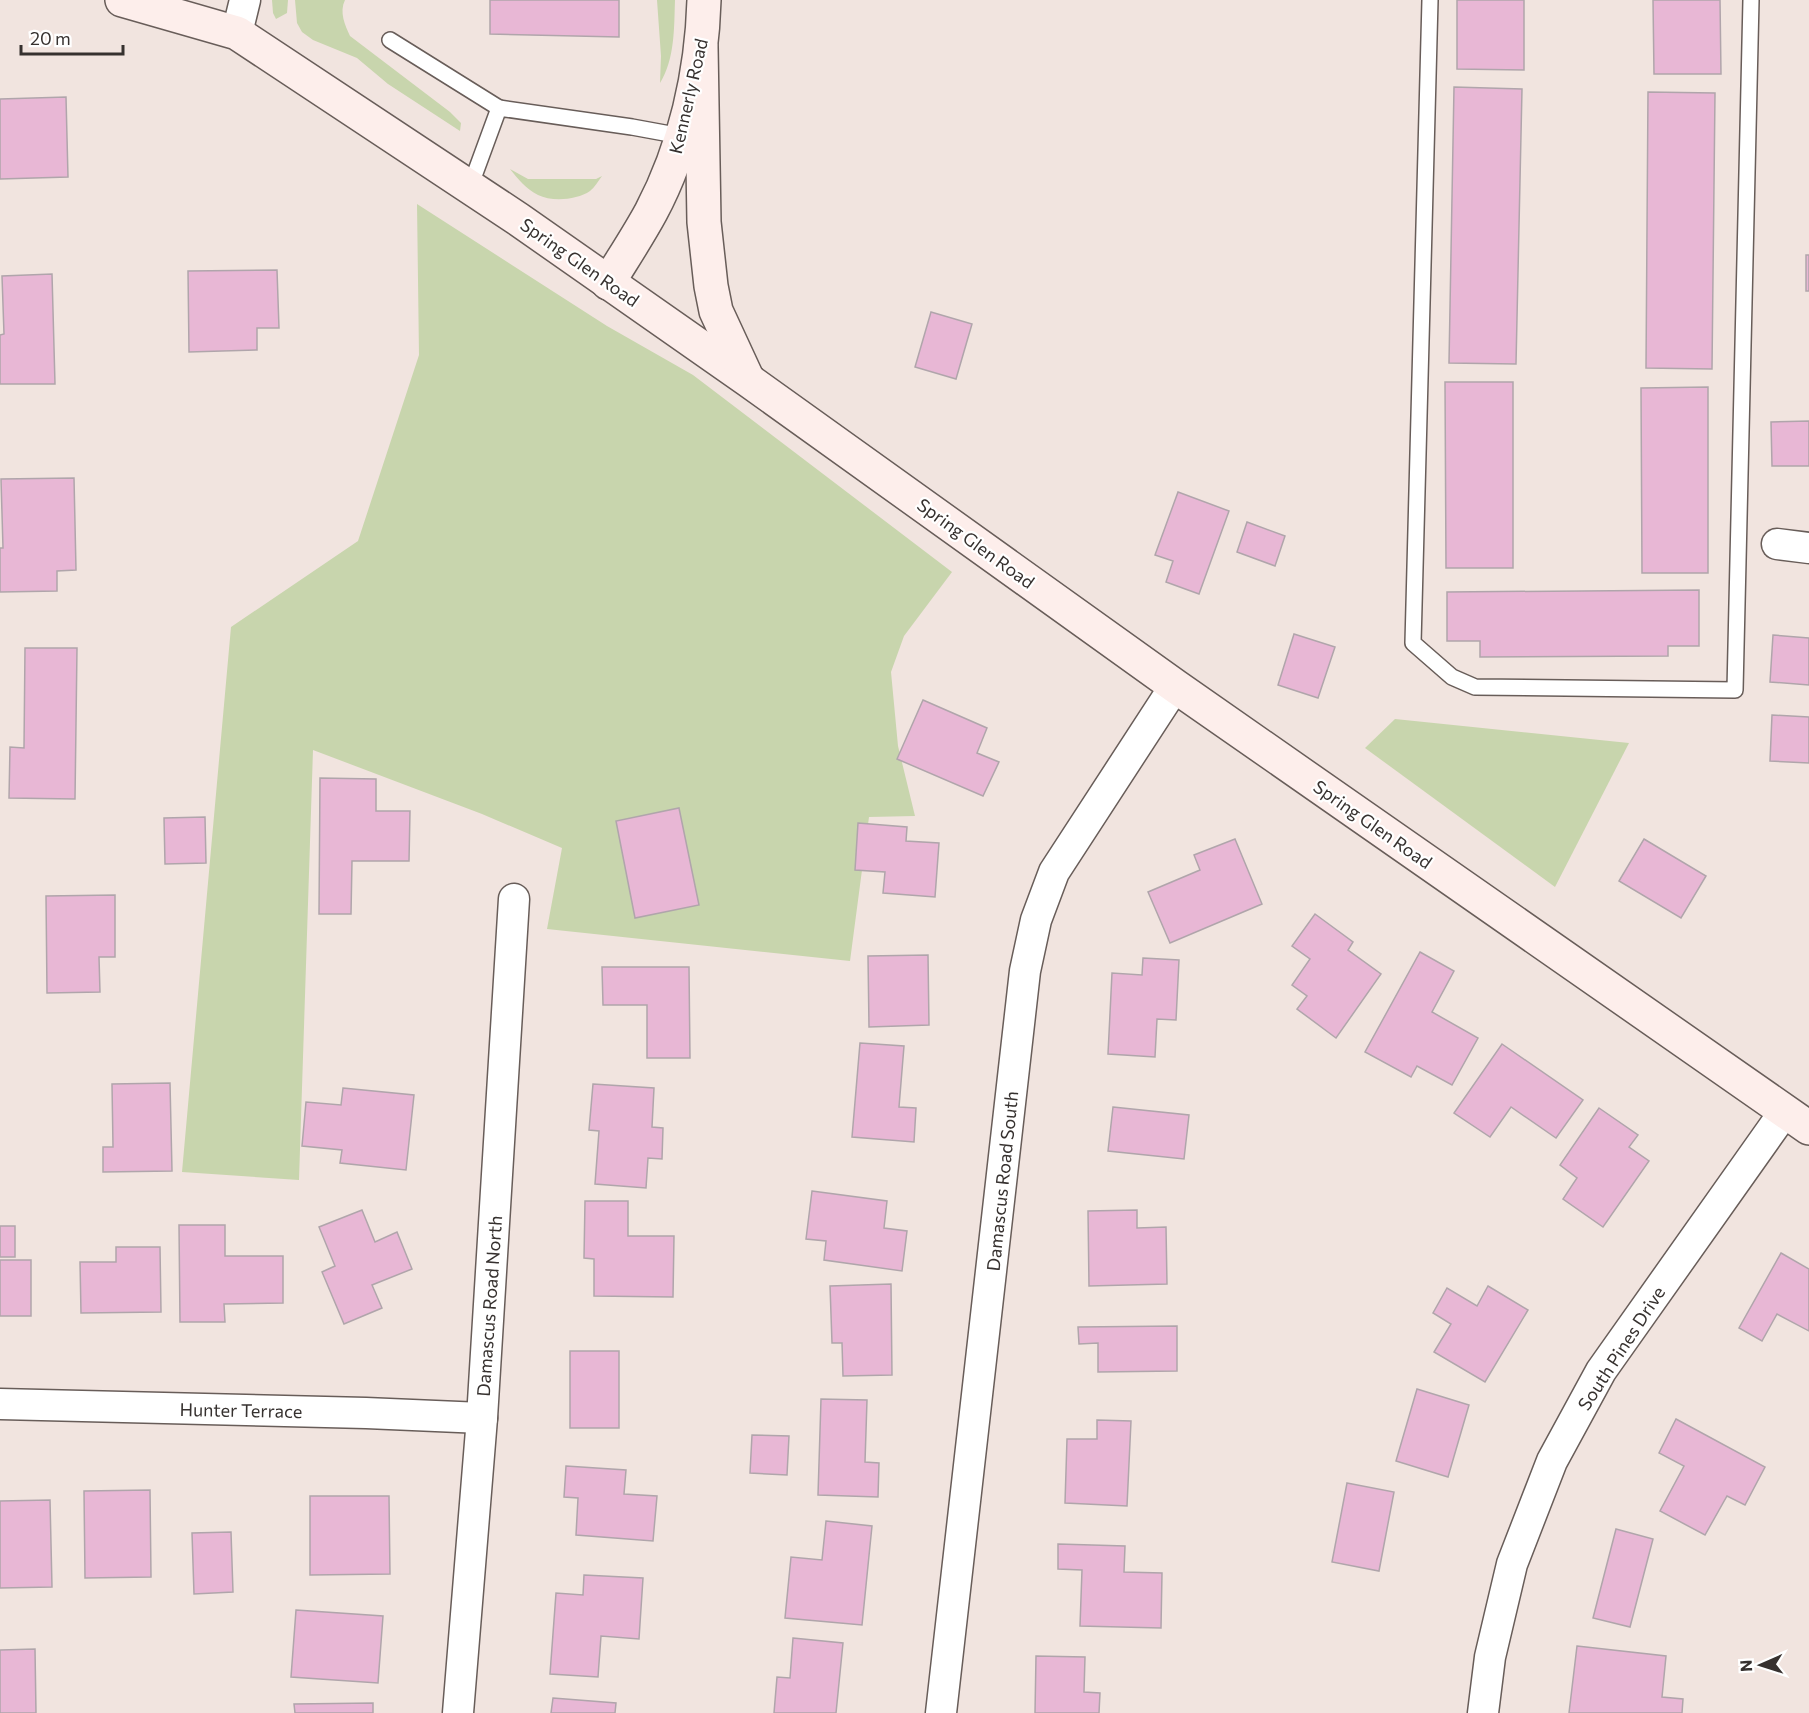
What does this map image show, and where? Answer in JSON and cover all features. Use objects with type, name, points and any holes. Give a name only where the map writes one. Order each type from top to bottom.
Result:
[{"type":"street","name":"Spring Glen Road","points":[[122,0],[237,33],[470,187],[748,380],[1175,686],[1797,1120]]},
{"type":"street","points":[[237,33],[245,0]]},
{"type":"street","name":"Kennerly Road","points":[[608,283],[651,212],[672,167],[686,120],[701,47],[704,0]]},
{"type":"street","points":[[701,47],[704,222],[709,276],[716,311],[748,380]]},
{"type":"street","points":[[1777,544],[1809,548]]},
{"type":"street","name":"Damascus Road South","points":[[941,1713],[1025,971],[1036,920],[1054,872],[1175,686]]},
{"type":"street","name":"Damascus Road North","points":[[458,1713],[482,1418],[514,899]]},
{"type":"street","name":"South Pines Drive","points":[[1483,1713],[1490,1657],[1512,1564],[1552,1461],[1601,1371],[1797,1120]]},
{"type":"street","name":"Hunter Terrace","points":[[0,1404],[482,1418]]},
{"type":"lane","points":[[1430,0],[1413,643],[1452,677],[1475,687],[1723,690],[1735,690],[1751,0]]},
{"type":"lane","points":[[390,40],[499,108],[681,136]]},
{"type":"lane","points":[[470,187],[499,108]]},
{"type":"green space","points":[[272,0],[288,0],[287,13],[276,19]]},
{"type":"green space","points":[[295,0],[345,0],[343,14],[350,36],[450,112],[461,123],[460,131],[388,84],[357,58],[313,40],[302,32],[297,23]]},
{"type":"green space","points":[[657,0],[675,0],[671,54],[660,83],[661,56]]},
{"type":"green space","points":[[510,169],[528,179],[596,179],[602,176],[585,194],[557,199],[534,193],[522,184]]},
{"type":"green space","points":[[417,204],[607,326],[693,375],[952,572],[904,636],[891,672],[898,746],[915,816],[869,817],[850,961],[547,929],[562,848],[482,814],[313,750],[299,1180],[182,1172],[231,627],[358,541],[419,355]]},
{"type":"green space","points":[[1395,719],[1629,743],[1555,887],[1365,748]]},
{"type":"building","points":[[490,0],[619,0],[619,37],[490,34]]},
{"type":"building","points":[[1457,0],[1524,0],[1524,70],[1457,69]]},
{"type":"building","points":[[1653,0],[1720,0],[1721,74],[1654,74]]},
{"type":"building","points":[[1454,87],[1522,89],[1516,364],[1449,363]]},
{"type":"building","points":[[1648,92],[1715,93],[1712,369],[1646,368]]},
{"type":"building","points":[[66,97],[68,177],[0,179],[0,99]]},
{"type":"building","points":[[1806,255],[1809,255],[1809,291],[1806,291]]},
{"type":"building","points":[[277,270],[279,328],[257,328],[257,350],[189,352],[188,271]]},
{"type":"building","points":[[52,274],[55,384],[0,384],[0,335],[4,334],[2,276]]},
{"type":"building","points":[[931,312],[972,324],[956,379],[915,367]]},
{"type":"building","points":[[1445,382],[1513,382],[1513,568],[1446,568]]},
{"type":"building","points":[[1708,387],[1708,573],[1642,573],[1641,388]]},
{"type":"building","points":[[1809,421],[1809,466],[1772,466],[1771,422]]},
{"type":"building","points":[[74,478],[76,570],[57,571],[57,591],[0,592],[0,548],[3,548],[1,479]]},
{"type":"building","points":[[1178,492],[1229,511],[1199,594],[1166,582],[1173,561],[1155,555]]},
{"type":"building","points":[[1247,522],[1285,536],[1275,566],[1237,552]]},
{"type":"building","points":[[1699,590],[1699,646],[1668,646],[1668,656],[1480,657],[1480,641],[1447,641],[1447,592]]},
{"type":"building","points":[[1294,634],[1335,647],[1318,698],[1278,685]]},
{"type":"building","points":[[1773,635],[1809,638],[1809,685],[1770,682]]},
{"type":"building","points":[[25,648],[77,648],[75,799],[9,798],[10,747],[24,748]]},
{"type":"building","points":[[923,700],[987,728],[977,753],[999,762],[983,796],[897,759]]},
{"type":"building","points":[[1772,715],[1809,717],[1809,763],[1770,761]]},
{"type":"building","points":[[320,778],[376,779],[376,811],[410,811],[409,861],[352,861],[351,914],[319,914]]},
{"type":"building","points":[[679,808],[699,905],[635,918],[616,821]]},
{"type":"building","points":[[205,817],[206,863],[165,864],[164,818]]},
{"type":"building","points":[[858,823],[907,827],[906,841],[939,843],[935,897],[883,893],[885,872],[855,870]]},
{"type":"building","points":[[1235,839],[1262,904],[1170,943],[1148,892],[1200,870],[1194,855]]},
{"type":"building","points":[[1644,839],[1706,876],[1681,918],[1619,881]]},
{"type":"building","points":[[115,895],[115,957],[99,957],[100,992],[47,993],[46,896]]},
{"type":"building","points":[[1315,914],[1353,942],[1348,950],[1381,974],[1336,1038],[1297,1009],[1307,996],[1292,985],[1310,959],[1292,946]]},
{"type":"building","points":[[1420,952],[1454,971],[1432,1012],[1478,1038],[1452,1085],[1417,1066],[1411,1077],[1365,1052]]},
{"type":"building","points":[[928,955],[929,1025],[869,1027],[868,956]]},
{"type":"building","points":[[1143,958],[1179,960],[1176,1020],[1157,1019],[1155,1057],[1108,1054],[1112,973],[1142,975]]},
{"type":"building","points":[[602,967],[689,967],[690,1058],[647,1058],[647,1005],[603,1005]]},
{"type":"building","points":[[860,1043],[904,1046],[899,1107],[916,1108],[914,1142],[852,1137]]},
{"type":"building","points":[[1502,1044],[1583,1100],[1556,1138],[1511,1107],[1490,1137],[1454,1113]]},
{"type":"building","points":[[170,1083],[172,1171],[103,1172],[103,1147],[113,1147],[112,1084]]},
{"type":"building","points":[[593,1084],[654,1088],[652,1127],[663,1128],[662,1159],[648,1158],[646,1188],[595,1184],[599,1131],[589,1130]]},
{"type":"building","points":[[343,1088],[414,1095],[406,1170],[340,1163],[342,1150],[302,1146],[306,1102],[341,1105]]},
{"type":"building","points":[[1113,1107],[1189,1115],[1184,1159],[1108,1151]]},
{"type":"building","points":[[1599,1108],[1638,1135],[1629,1147],[1649,1161],[1603,1227],[1563,1199],[1577,1178],[1560,1165]]},
{"type":"building","points":[[812,1191],[887,1201],[884,1228],[907,1231],[902,1271],[824,1260],[826,1241],[806,1239]]},
{"type":"building","points":[[585,1201],[628,1201],[628,1236],[674,1236],[673,1297],[594,1296],[594,1259],[584,1258]]},
{"type":"building","points":[[362,1210],[375,1242],[397,1232],[412,1269],[372,1285],[382,1308],[344,1324],[322,1272],[335,1266],[319,1227]]},
{"type":"building","points":[[1137,1210],[1137,1228],[1166,1227],[1167,1284],[1089,1286],[1088,1211]]},
{"type":"building","points":[[179,1225],[225,1225],[225,1256],[283,1256],[283,1303],[224,1304],[225,1322],[180,1322]]},
{"type":"building","points":[[0,1226],[15,1226],[15,1257],[0,1257]]},
{"type":"building","points":[[116,1247],[160,1247],[161,1312],[81,1313],[80,1262],[116,1262]]},
{"type":"building","points":[[1781,1253],[1809,1269],[1809,1331],[1777,1314],[1762,1341],[1739,1328]]},
{"type":"building","points":[[0,1260],[31,1260],[31,1316],[0,1316]]},
{"type":"building","points":[[891,1284],[892,1375],[843,1376],[842,1343],[832,1343],[830,1286]]},
{"type":"building","points":[[1488,1286],[1528,1310],[1485,1382],[1434,1352],[1451,1324],[1433,1313],[1447,1288],[1477,1306]]},
{"type":"building","points":[[1177,1326],[1177,1371],[1098,1372],[1098,1343],[1079,1344],[1078,1327]]},
{"type":"building","points":[[570,1351],[619,1351],[619,1428],[570,1428]]},
{"type":"building","points":[[1417,1389],[1469,1405],[1448,1477],[1396,1461]]},
{"type":"building","points":[[821,1399],[867,1400],[865,1462],[879,1463],[878,1497],[818,1495]]},
{"type":"building","points":[[1676,1419],[1765,1467],[1745,1505],[1727,1496],[1705,1535],[1660,1511],[1684,1466],[1659,1453]]},
{"type":"building","points":[[1097,1420],[1131,1421],[1127,1506],[1065,1503],[1067,1439],[1097,1439]]},
{"type":"building","points":[[752,1435],[789,1436],[787,1475],[750,1473]]},
{"type":"building","points":[[566,1466],[626,1470],[624,1494],[657,1496],[653,1541],[576,1535],[578,1498],[564,1497]]},
{"type":"building","points":[[1347,1483],[1394,1492],[1379,1571],[1332,1562]]},
{"type":"building","points":[[150,1490],[151,1577],[85,1578],[84,1491]]},
{"type":"building","points":[[310,1496],[389,1496],[390,1574],[310,1575]]},
{"type":"building","points":[[50,1500],[52,1587],[0,1588],[0,1501]]},
{"type":"building","points":[[826,1521],[872,1526],[862,1625],[785,1618],[791,1557],[822,1560]]},
{"type":"building","points":[[1616,1529],[1653,1539],[1630,1627],[1593,1618]]},
{"type":"building","points":[[231,1532],[233,1592],[194,1594],[192,1533]]},
{"type":"building","points":[[1058,1544],[1125,1546],[1124,1572],[1162,1573],[1161,1628],[1080,1626],[1082,1570],[1058,1569]]},
{"type":"building","points":[[584,1575],[643,1578],[639,1639],[601,1636],[598,1677],[550,1674],[556,1593],[583,1595]]},
{"type":"building","points":[[296,1610],[383,1616],[378,1683],[291,1677]]},
{"type":"building","points":[[793,1638],[843,1643],[836,1713],[774,1713],[777,1677],[790,1678]]},
{"type":"building","points":[[1577,1646],[1666,1656],[1662,1697],[1683,1699],[1682,1713],[1569,1713]]},
{"type":"building","points":[[35,1649],[36,1713],[0,1713],[0,1650]]},
{"type":"building","points":[[1036,1656],[1085,1657],[1084,1692],[1100,1693],[1099,1713],[1035,1713]]},
{"type":"building","points":[[553,1698],[616,1703],[615,1713],[551,1713]]},
{"type":"building","points":[[373,1703],[373,1713],[295,1713],[294,1704]]}]
